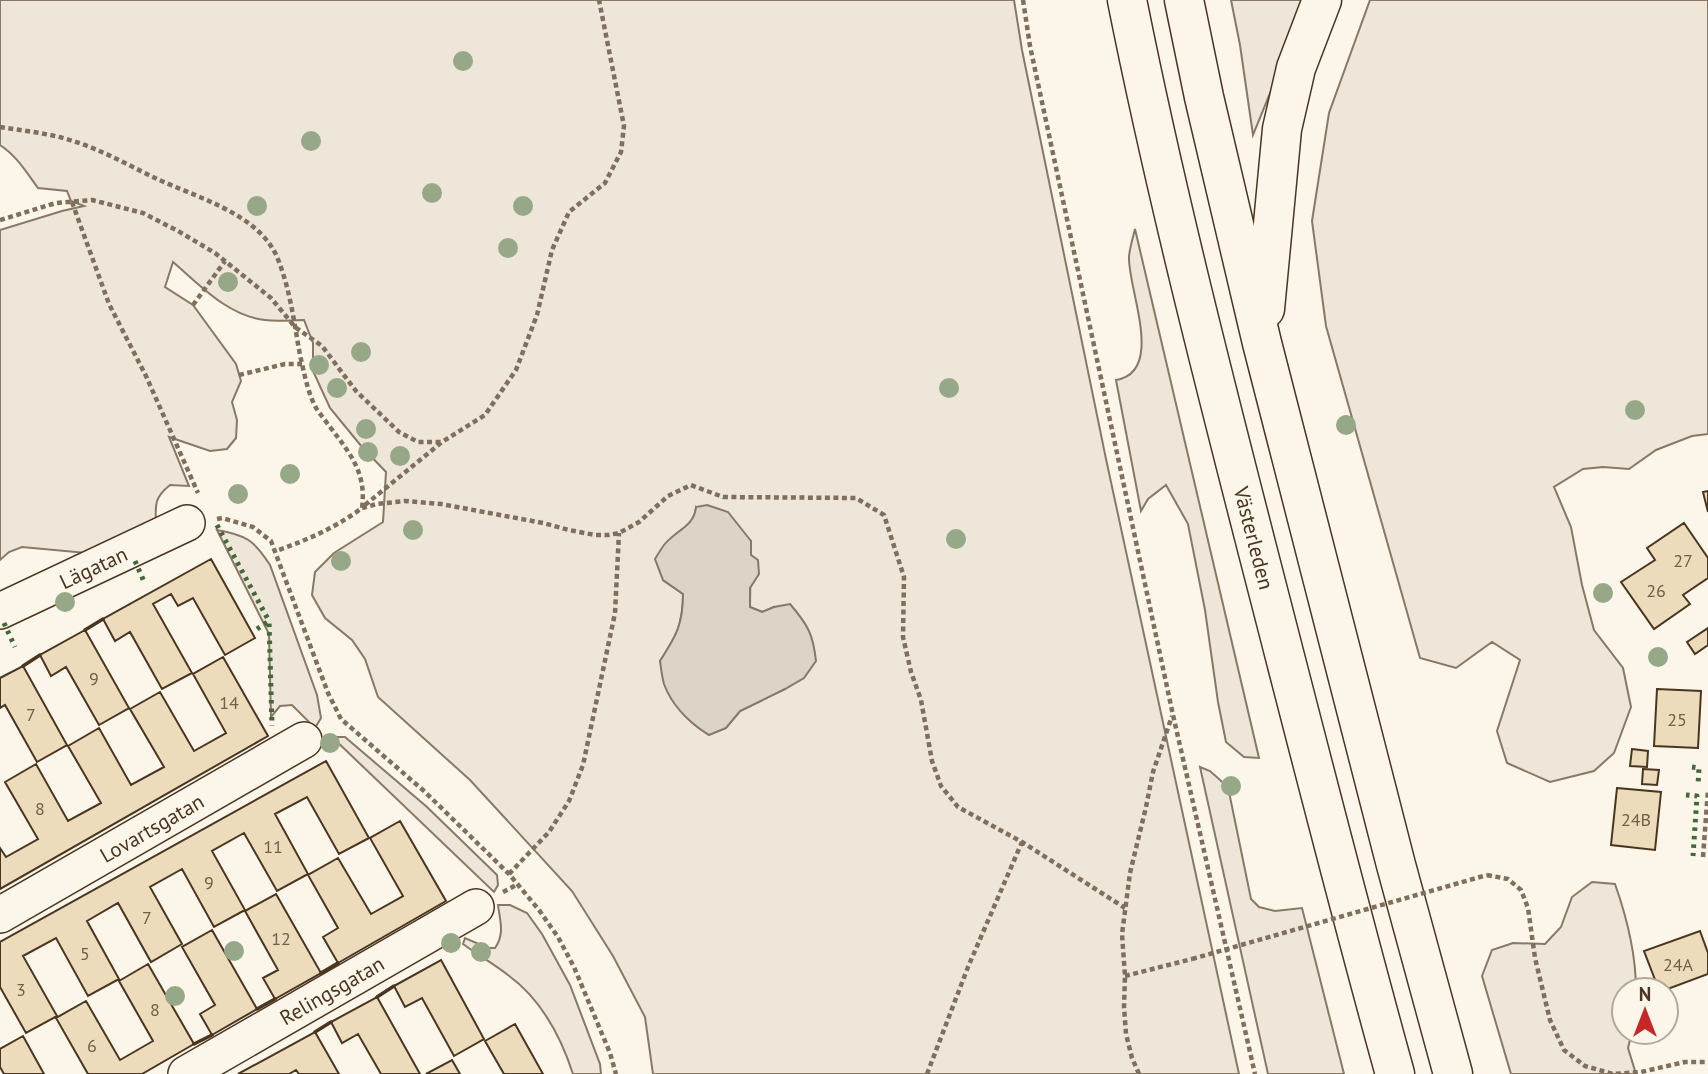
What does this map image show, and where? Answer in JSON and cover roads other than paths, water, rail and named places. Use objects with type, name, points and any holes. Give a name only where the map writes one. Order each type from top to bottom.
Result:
[{"type":"highway","name":"Västerleden","points":[[1127,0],[1147,101],[1208,354],[1339,871],[1395,1074]]},
{"type":"highway","points":[[1184,0],[1262,343],[1452,1074]]},
{"type":"highway","points":[[1262,343],[1282,129],[1296,68],[1322,0]]},
{"type":"street","name":"Lägatan","points":[[0,611],[198,521]]},
{"type":"street","name":"Lovartsgatan","points":[[0,915],[304,740]]},
{"type":"street","name":"Relingsgatan","points":[[186,1074],[476,907]]}]
